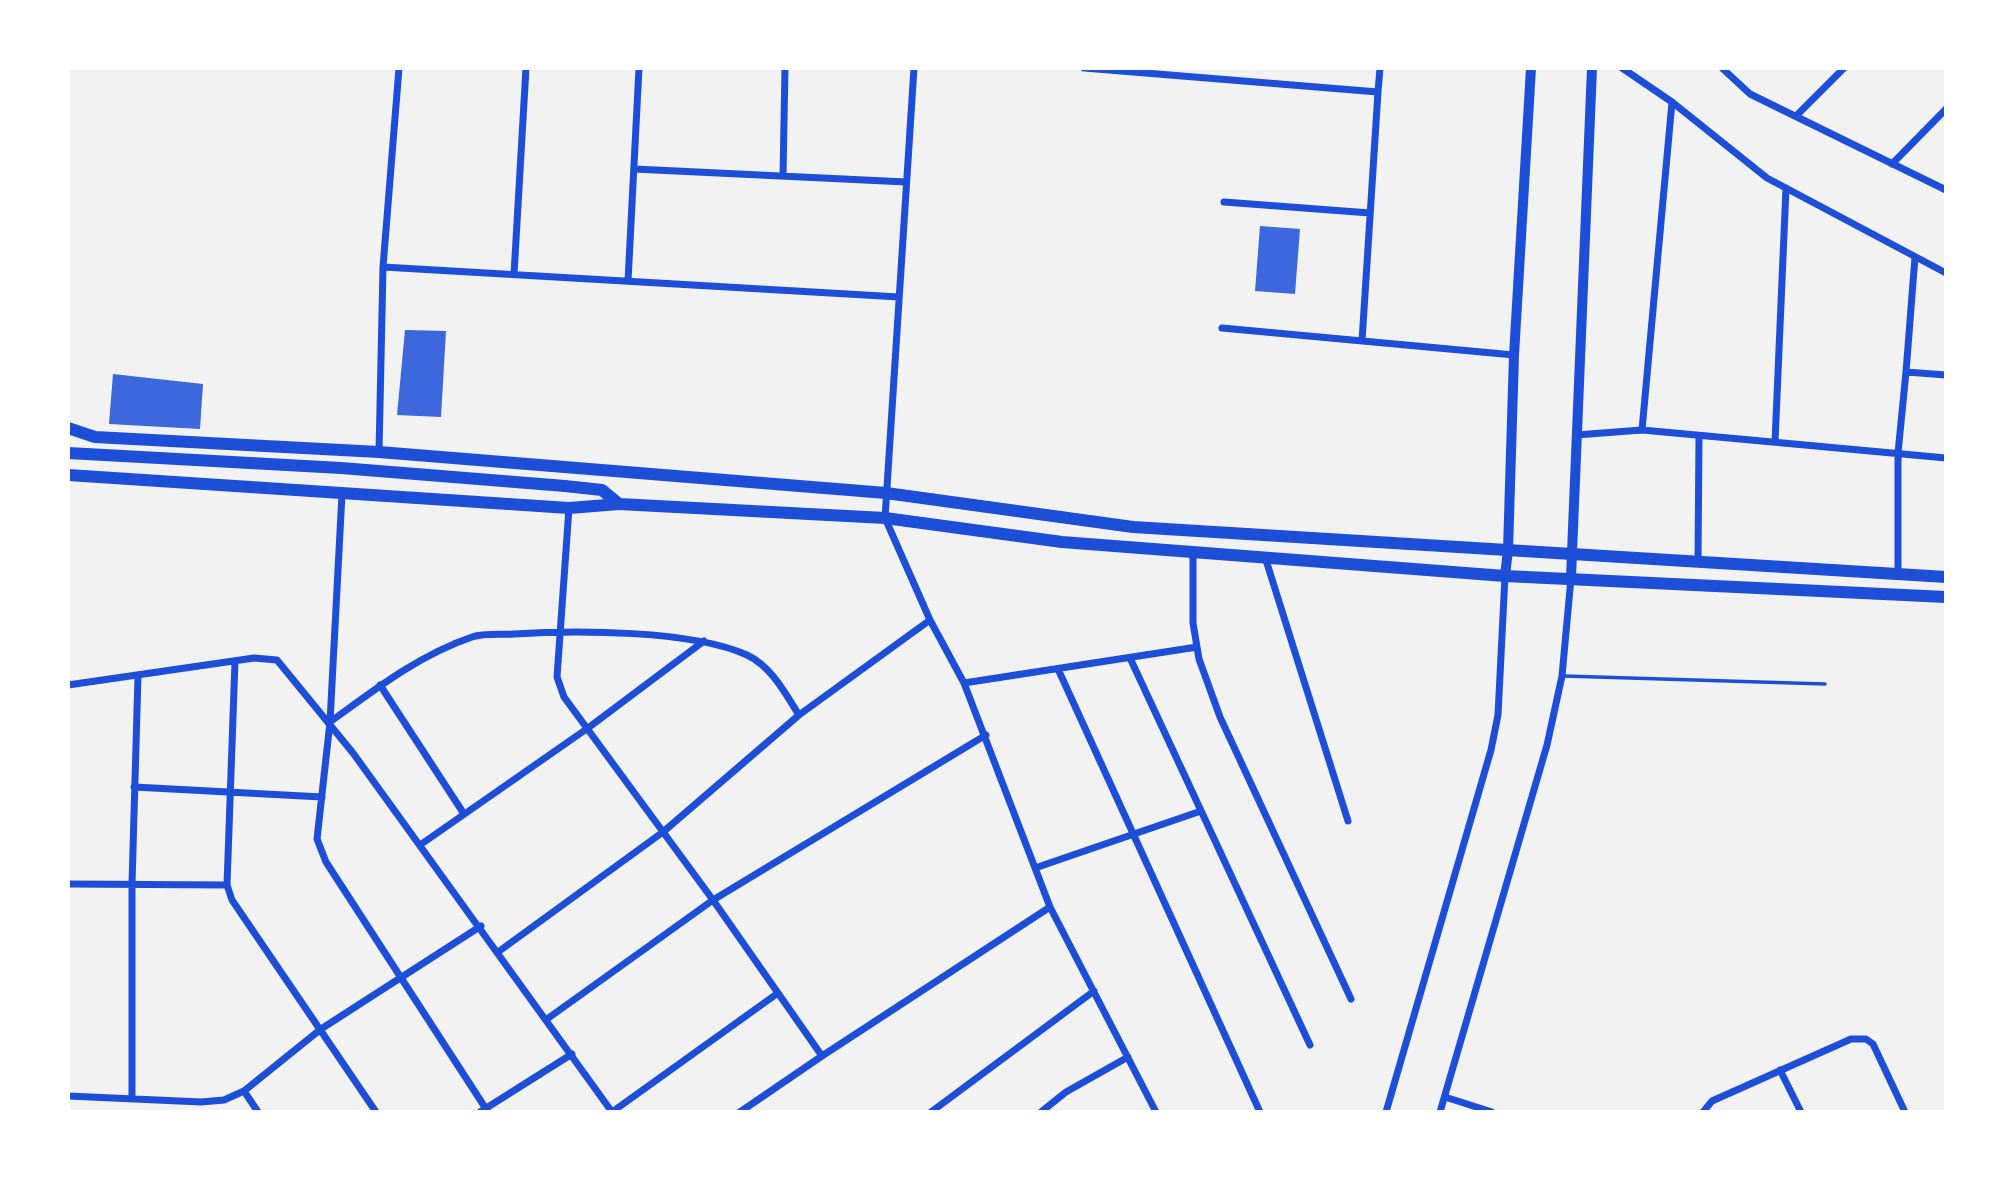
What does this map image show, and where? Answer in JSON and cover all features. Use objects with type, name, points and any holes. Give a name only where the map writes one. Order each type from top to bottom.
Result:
[{"type":"main road","points":[[68,428],[95,437],[379,452],[886,493],[1133,527],[1946,577]]},
{"type":"main road","points":[[68,453],[341,468],[565,486],[602,490],[619,504]]},
{"type":"main road","points":[[68,475],[569,508],[619,504],[885,518],[1062,542],[1505,576],[1571,577],[1946,597]]},
{"type":"street","points":[[379,452],[383,267],[399,68]]},
{"type":"street","points":[[514,274],[526,68]]},
{"type":"street","points":[[628,281],[639,68]]},
{"type":"street","points":[[783,176],[785,68]]},
{"type":"street","points":[[914,68],[885,518],[930,620],[964,683],[1050,907],[1156,1112]]},
{"type":"street","points":[[1084,68],[1377,92]]},
{"type":"street","points":[[1362,341],[1380,68]]},
{"type":"street","points":[[1386,1112],[1493,738],[1499,703],[1508,550],[1514,355],[1531,68]]},
{"type":"street","points":[[1440,1112],[1547,745],[1562,676],[1571,577],[1592,68]]},
{"type":"street","points":[[1622,68],[1672,102],[1767,178],[1946,273]]},
{"type":"street","points":[[1722,68],[1750,94],[1946,190]]},
{"type":"street","points":[[1796,116],[1844,68]]},
{"type":"street","points":[[1642,430],[1672,102]]},
{"type":"street","points":[[1892,164],[1946,109]]},
{"type":"street","points":[[634,169],[906,182]]},
{"type":"street","points":[[1775,442],[1786,188]]},
{"type":"street","points":[[1224,202],[1370,213]]},
{"type":"street","points":[[1898,574],[1898,453],[1914,257]]},
{"type":"street","points":[[383,267],[899,296]]},
{"type":"street","points":[[1222,328],[1514,355]]},
{"type":"street","points":[[1906,372],[1946,375]]},
{"type":"street","points":[[1576,435],[1642,430],[1946,458]]},
{"type":"street","points":[[1698,561],[1699,436]]},
{"type":"street","points":[[342,494],[330,722],[317,839],[326,862],[485,1110],[572,1054]]},
{"type":"street","points":[[569,508],[557,677],[564,697],[713,900],[822,1056]]},
{"type":"street","points":[[1193,551],[1193,622],[1197,647],[1220,717],[1351,999]]},
{"type":"street","points":[[1265,556],[1348,821]]},
{"type":"street","points":[[498,952],[663,832],[799,715],[930,620]]},
{"type":"street","points":[[330,722],[380,685],[432,654],[475,636],[562,631],[704,641],[748,656],[766,668],[799,715]]},
{"type":"street","points":[[420,845],[588,729],[704,641]]},
{"type":"street","points":[[964,683],[1197,647]]},
{"type":"street","points":[[1129,657],[1310,1045]]},
{"type":"street","points":[[68,685],[254,658],[277,660],[330,722],[481,926],[612,1112],[778,993]]},
{"type":"street","points":[[235,661],[228,793],[227,885],[232,900],[376,1112]]},
{"type":"street","points":[[1058,669],[1261,1112]]},
{"type":"street","points":[[132,1099],[132,884],[138,676]]},
{"type":"street","points":[[380,685],[464,814]]},
{"type":"street","points":[[547,1019],[713,900],[986,735]]},
{"type":"street","points":[[134,788],[322,797]]},
{"type":"street","points":[[1035,867],[1201,811]]},
{"type":"street","points":[[68,884],[227,885]]},
{"type":"street","points":[[740,1112],[1050,907]]},
{"type":"street","points":[[68,1096],[201,1102],[224,1100],[244,1091],[321,1029],[481,926]]},
{"type":"street","points":[[931,1112],[1094,991]]},
{"type":"street","points":[[1703,1112],[1712,1101],[1851,1039],[1866,1039],[1873,1044],[1905,1112]]},
{"type":"street","points":[[1041,1112],[1066,1092],[1128,1057]]},
{"type":"street","points":[[1780,1070],[1801,1112]]},
{"type":"street","points":[[244,1091],[258,1112]]},
{"type":"street","points":[[1445,1097],[1492,1112]]},
{"type":"lane","points":[[1562,676],[1825,684]]},
{"type":"building","points":[[1260,226],[1300,229],[1295,294],[1255,291]]},
{"type":"building","points":[[405,330],[446,331],[441,417],[397,415]]},
{"type":"building","points":[[113,374],[203,384],[200,429],[109,424]]}]
